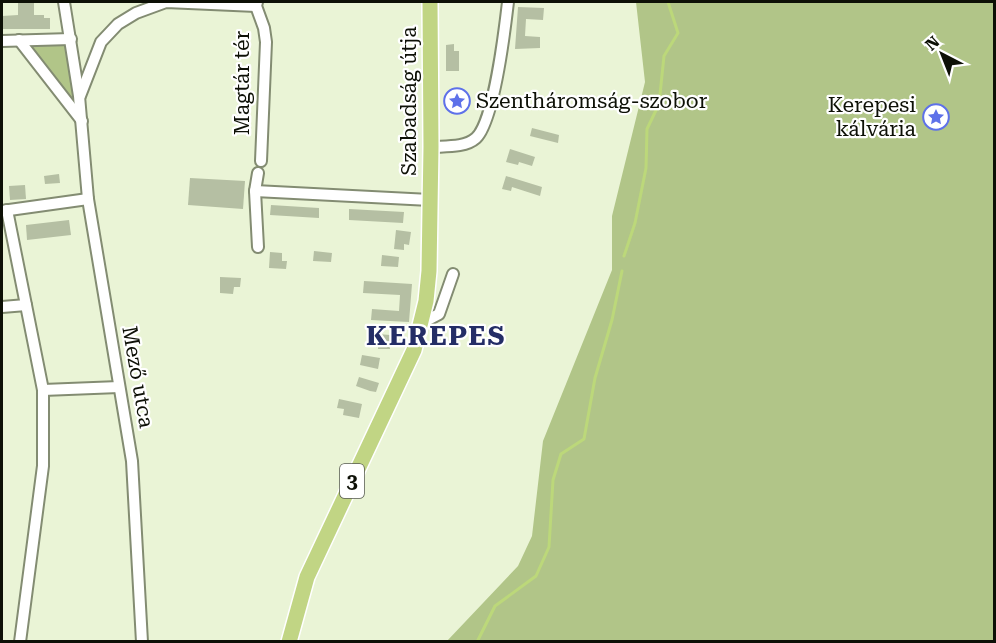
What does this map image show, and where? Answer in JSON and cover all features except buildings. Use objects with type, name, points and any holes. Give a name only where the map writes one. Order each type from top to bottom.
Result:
[{"type":"main road","name":"Szabadság útja","points":[[289,642],[307,577],[414,350],[422,323],[429,270],[430,2]]},
{"type":"street","name":"Mező utca","points":[[64,2],[80,96],[88,199],[132,461],[142,642]]},
{"type":"street","name":"Magtár tér","points":[[80,96],[101,42],[118,24],[135,13],[166,2],[257,4],[266,42],[261,161]]},
{"type":"street","points":[[431,147],[470,142],[478,136],[487,120],[502,49],[508,2]]},
{"type":"street","points":[[2,41],[71,39]]},
{"type":"street","points":[[19,40],[82,121]]},
{"type":"street","points":[[258,173],[255,191],[258,247]]},
{"type":"street","name":"Szabadság útja","points":[[255,191],[430,200]]},
{"type":"street","points":[[20,642],[43,466],[43,390],[4,210],[88,199]]},
{"type":"street","name":"Szabadság útja","points":[[422,323],[439,314],[453,274]]},
{"type":"street","points":[[2,307],[26,305]]},
{"type":"street","points":[[43,390],[119,387]]},
{"type":"green space","points":[[636,2],[994,2],[994,641],[447,641],[518,566],[532,536],[543,441],[612,270],[612,216],[645,82]]},
{"type":"green space","points":[[71,39],[82,121],[19,40]]},
{"type":"waterway","points":[[624,256],[635,223],[646,168],[647,129],[659,104],[664,56],[678,33],[668,2]]},
{"type":"waterway","points":[[477,642],[495,606],[536,576],[549,547],[553,480],[561,454],[584,439],[595,378],[612,320],[622,271]]},
{"type":"place","name":"Szentháromság-szobor","points":[[457,101]]},
{"type":"place","name":"Kerepesi kálvária","points":[[936,117]]},
{"type":"district","name":"KEREPES","points":[[436,336]]}]
